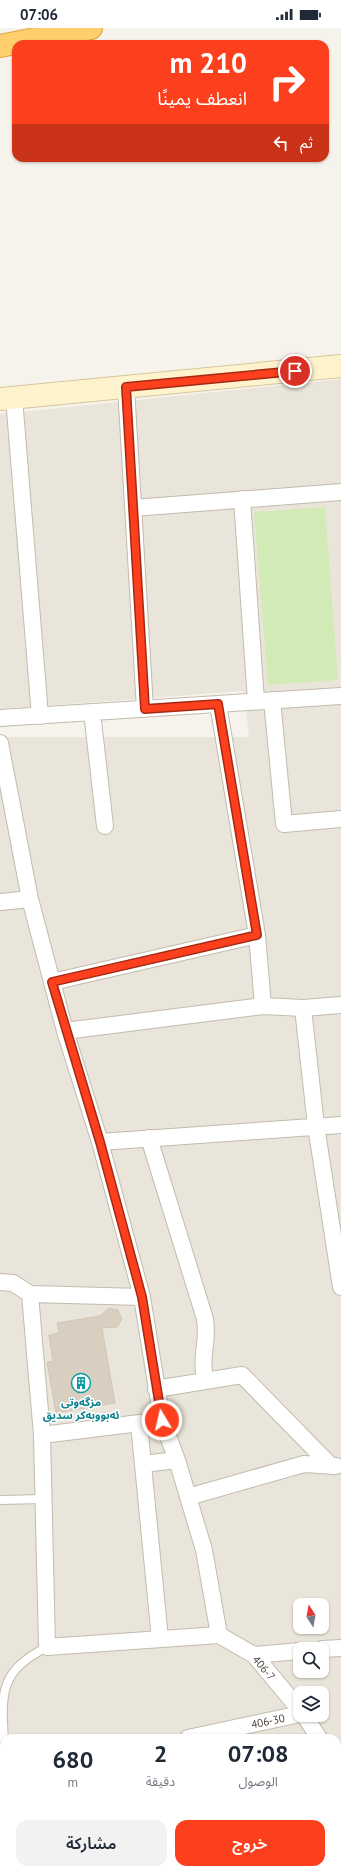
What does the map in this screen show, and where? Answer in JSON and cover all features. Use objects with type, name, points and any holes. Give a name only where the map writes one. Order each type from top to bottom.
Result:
[{"type":"highway","points":[[30,40],[91,28]]},
{"type":"highway","points":[[0,46],[12,44]]},
{"type":"street","points":[[40,716],[7,398],[341,366]]},
{"type":"street","points":[[126,387],[145,709]]},
{"type":"street","points":[[133,508],[341,492]]},
{"type":"street","points":[[242,499],[256,701]]},
{"type":"street","points":[[0,718],[341,696]]},
{"type":"street","points":[[272,700],[284,824],[341,820]]},
{"type":"street","points":[[218,704],[257,935],[263,1006]]},
{"type":"street","points":[[92,712],[105,826]]},
{"type":"street","points":[[0,743],[30,899],[65,1031],[100,1142],[142,1297],[162,1420],[177,1460],[204,1550],[219,1635],[47,1647],[42,1435],[30,1294]]},
{"type":"street","points":[[0,902],[30,899]]},
{"type":"street","points":[[52,982],[257,935]]},
{"type":"street","points":[[65,1031],[263,1006],[303,1008],[341,1005]]},
{"type":"street","points":[[303,1008],[316,1126],[341,1287]]},
{"type":"street","points":[[100,1142],[341,1125]]},
{"type":"street","points":[[149,1138],[205,1319],[206,1335],[202,1360],[206,1381]]},
{"type":"street","points":[[0,1282],[13,1283],[30,1294],[142,1297]]},
{"type":"street","points":[[156,1389],[242,1375],[336,1466]]},
{"type":"street","points":[[42,1435],[162,1420]]},
{"type":"street","points":[[138,1424],[160,1639]]},
{"type":"street","points":[[142,1464],[177,1460]]},
{"type":"street","points":[[188,1497],[304,1464],[336,1466]]},
{"type":"street","name":"406-7","points":[[219,1635],[254,1655],[293,1702]]},
{"type":"street","points":[[329,1649],[341,1648]]},
{"type":"street","points":[[254,1655],[293,1652]]},
{"type":"street","name":"406-30","points":[[207,1734],[293,1716]]},
{"type":"street","points":[[309,1722],[316,1734]]},
{"type":"lane","points":[[0,1500],[44,1499]]},
{"type":"lane","points":[[4,1734],[2,1695],[8,1679],[25,1659],[47,1647]]},
{"type":"shaded area","points":[[341,379],[341,1734],[0,1734],[0,737],[249,737],[244,691],[0,709],[0,414]]},
{"type":"green space","points":[[325,507],[338,680],[268,685],[254,512]]},
{"type":"building","name":"مزگەوتی ئەبووبەکر سدیق","points":[[109,1308],[118,1310],[122,1319],[117,1327],[102,1328],[115,1403],[56,1413],[47,1362],[53,1361],[49,1335],[59,1333],[57,1323],[100,1316]]},
{"type":"place","name":"مزگەوتی ئەبووبەکر سدیق","points":[[81,1383]]},
{"type":"route","points":[[162,1420],[142,1297],[100,1142],[65,1031],[52,982],[257,935],[218,704],[145,709],[126,387],[295,371]]}]
